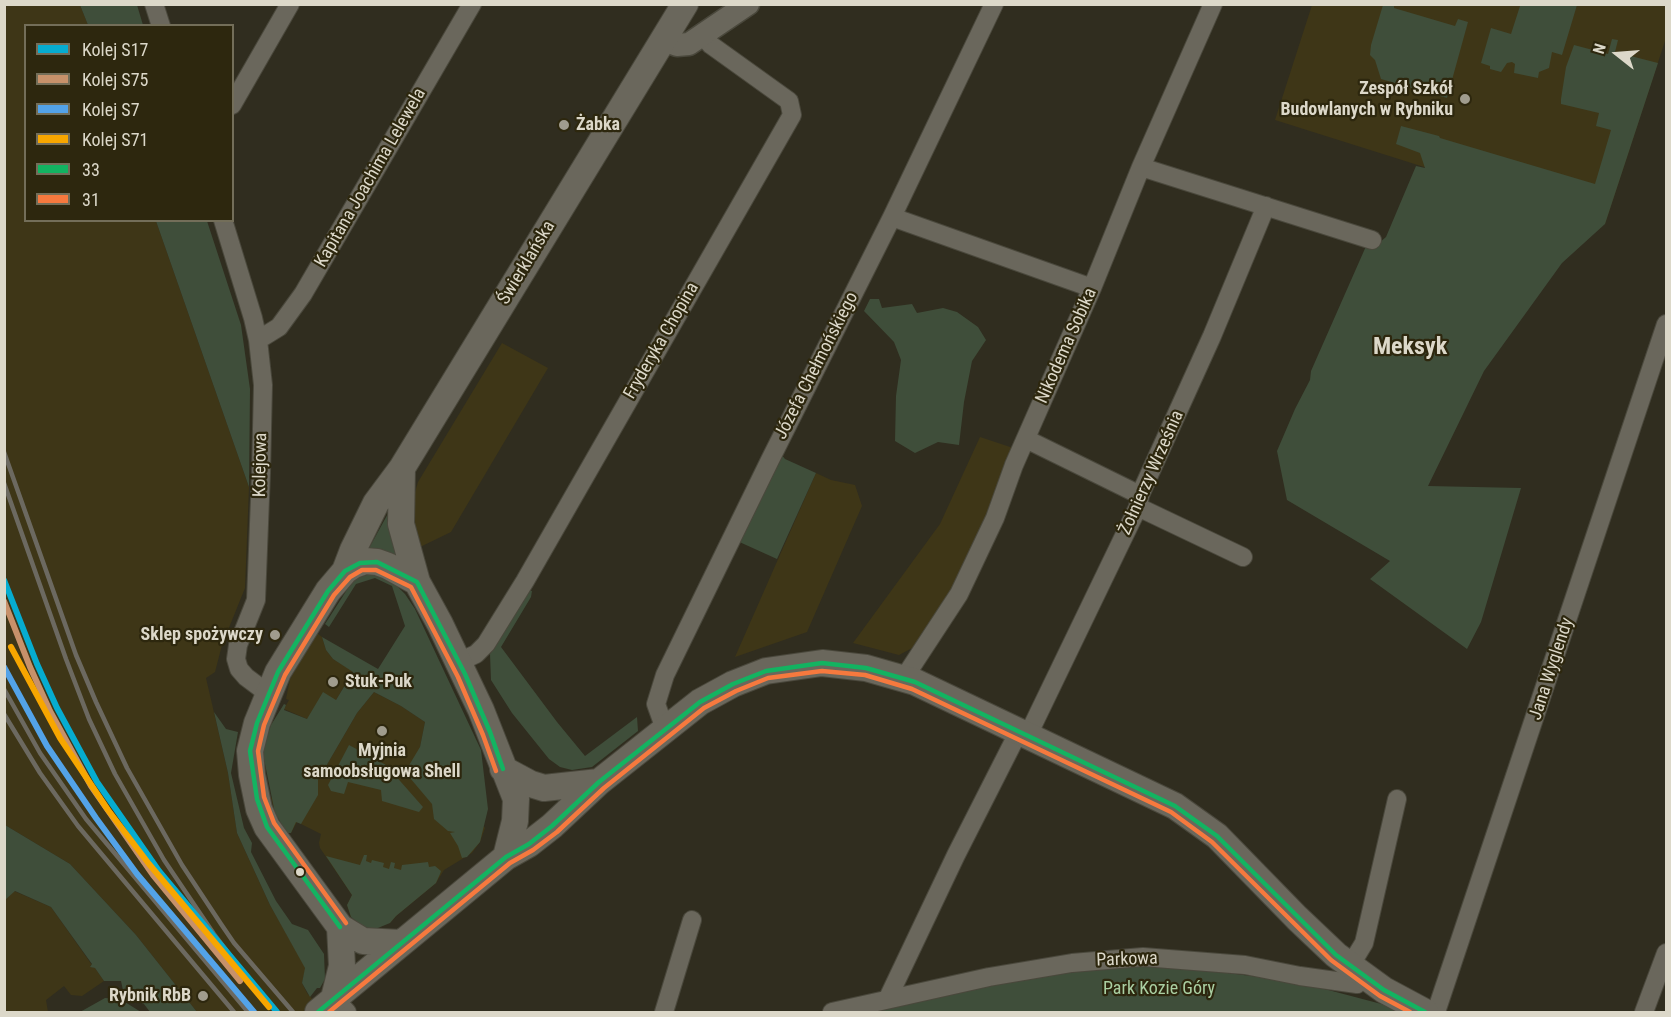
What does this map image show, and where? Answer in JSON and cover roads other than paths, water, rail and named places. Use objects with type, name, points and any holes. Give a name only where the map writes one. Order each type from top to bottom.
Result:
[{"type":"main road","name":"Świerklańska","points":[[340,927],[267,827],[260,809],[250,751],[257,723],[278,672],[328,591],[345,571],[376,504],[402,468],[685,4]]},
{"type":"main road","points":[[402,468],[401,524],[417,582],[481,710],[516,799],[515,820],[506,858]]},
{"type":"main road","points":[[345,571],[360,562],[377,562],[417,582]]},
{"type":"main road","points":[[333,1008],[401,943],[506,858],[545,832],[599,782],[711,695],[766,671],[805,664],[839,664],[878,670],[904,678],[1166,802],[1197,821],[1229,847],[1313,935],[1357,971],[1425,1012]]},
{"type":"main road","points":[[503,769],[544,788],[599,782]]},
{"type":"main road","points":[[340,927],[363,941],[401,943]]},
{"type":"main road","points":[[333,1008],[342,959],[340,927]]},
{"type":"street","points":[[154,4],[160,24]]},
{"type":"street","points":[[234,102],[290,4]]},
{"type":"street","name":"Kapitana Joachima Lelewela","points":[[258,340],[279,327],[299,300],[472,4]]},
{"type":"street","points":[[663,40],[682,45],[695,42],[748,4]]},
{"type":"street","name":"Józefa Chełmońskiego","points":[[665,729],[656,704],[665,675],[775,449],[892,217],[994,4]]},
{"type":"street","name":"Nikodema Sobika","points":[[904,678],[959,594],[995,518],[1141,167],[1213,4]]},
{"type":"street","name":"Fryderyka Chopina","points":[[459,662],[481,650],[514,600],[792,115],[789,101],[711,45],[703,36]]},
{"type":"street","points":[[1141,167],[1372,240]]},
{"type":"street","name":"Żołnierzy Września","points":[[1024,733],[1139,501],[1266,206]]},
{"type":"street","points":[[892,217],[1092,288]]},
{"type":"street","name":"Kolejowa","points":[[224,222],[253,318],[263,386],[256,591],[254,608],[238,645],[236,659],[239,669],[246,677],[270,695]]},
{"type":"street","name":"Jana Wyglendy","points":[[1436,1012],[1666,324]]},
{"type":"street","points":[[1026,439],[1243,557]]},
{"type":"street","points":[[888,999],[956,855],[1024,733]]},
{"type":"street","points":[[1357,971],[1397,799]]},
{"type":"street","points":[[664,1012],[692,920]]},
{"type":"street","points":[[1644,1012],[1666,953]]},
{"type":"street","name":"Parkowa","points":[[832,1012],[989,977],[1072,963],[1143,957],[1245,964],[1300,976],[1357,984],[1357,971]]},
{"type":"railway","points":[[4,452],[76,655],[127,768],[182,865],[221,924],[234,943],[293,1012]]},
{"type":"railway","points":[[4,483],[66,659],[89,719],[115,774],[164,860],[214,934],[246,976]]},
{"type":"railway","points":[[4,689],[40,753],[86,819],[248,1012]]},
{"type":"railway","points":[[4,714],[40,773],[78,826],[234,1012]]},
{"type":"rail line","name":"S17","points":[[4,580],[57,708],[97,782],[159,871],[277,1012]]},
{"type":"rail line","name":"S75","points":[[4,601],[50,711],[91,786],[153,875],[240,981]]},
{"type":"rail line","name":"S71","points":[[11,647],[60,738],[108,810],[149,864],[269,1007]]},
{"type":"rail line","name":"S7","points":[[4,667],[47,746],[96,818],[137,874],[254,1012]]},
{"type":"place","name":"Zespół Szkół Budowlanych w Rybniku","points":[[1465,99]]},
{"type":"place","name":"Żabka","points":[[564,125]]},
{"type":"place","name":"Sklep spożywczy","points":[[275,635]]},
{"type":"place","name":"Stuk-Puk","points":[[333,682]]},
{"type":"place","name":"Myjnia samoobsługowa Shell","points":[[382,731]]},
{"type":"place","name":"Rybnik RbB","points":[[203,996]]},
{"type":"district","name":"Meksyk","points":[[1410,348]]},
{"type":"park label","name":"Park Kozie Góry","points":[[1159,989]]}]
